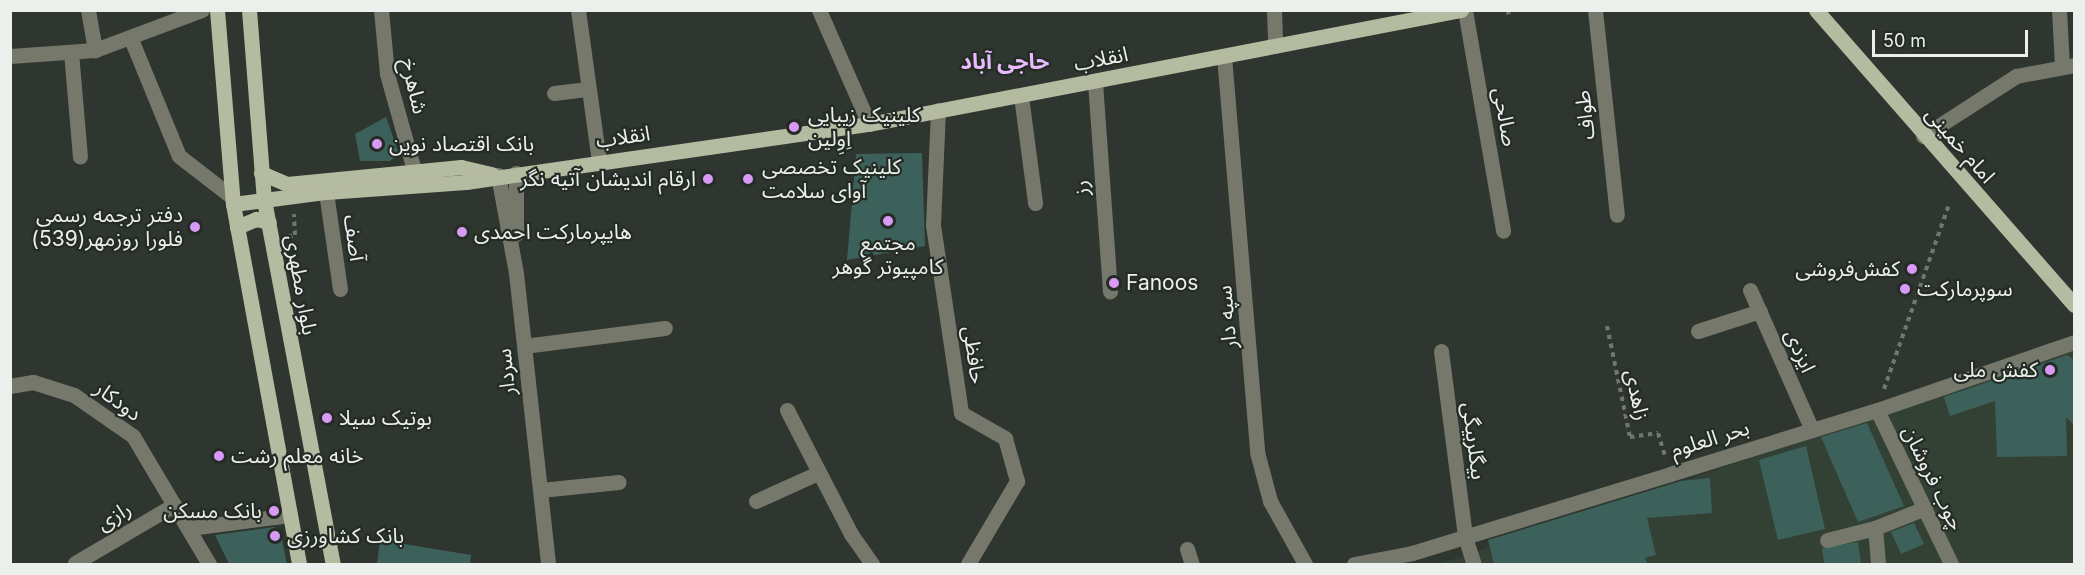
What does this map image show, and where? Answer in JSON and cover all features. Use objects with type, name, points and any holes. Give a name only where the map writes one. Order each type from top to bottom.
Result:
[{"type":"main road","points":[[217,10],[232,201],[299,564]]},
{"type":"main road","name":"بلوار مطهری","points":[[249,10],[264,200],[333,564]]},
{"type":"main road","name":"انقلاب","points":[[232,201],[466,182],[498,175],[870,124],[1463,10]]},
{"type":"main road","name":"امام خمینی","points":[[1816,10],[1923,136],[2074,305]]},
{"type":"main road","name":"انقلاب","points":[[261,173],[287,184],[461,167],[498,175]]},
{"type":"main road","points":[[237,227],[245,221],[268,222]]},
{"type":"street","points":[[88,10],[95,50]]},
{"type":"street","points":[[10,56],[95,50],[130,39],[202,10]]},
{"type":"street","name":"شاهرخ","points":[[381,10],[387,74],[414,170]]},
{"type":"street","points":[[578,10],[599,162]]},
{"type":"street","points":[[819,10],[870,124]]},
{"type":"street","points":[[1274,10],[1275,46]]},
{"type":"street","name":"صالحی","points":[[1463,10],[1503,231]]},
{"type":"street","name":"طواف","points":[[1595,10],[1617,215]]},
{"type":"street","points":[[1923,136],[2016,76],[2068,65],[2059,10]]},
{"type":"street","points":[[130,39],[179,156],[232,201]]},
{"type":"street","points":[[71,52],[80,157]]},
{"type":"street","name":"سپه دار","points":[[1224,56],[1257,452],[1270,501],[1305,564]]},
{"type":"street","name":"رز","points":[[1095,82],[1110,291]]},
{"type":"street","points":[[554,93],[588,89]]},
{"type":"street","points":[[1021,96],[1035,203]]},
{"type":"street","name":"حافظی","points":[[938,111],[933,225],[961,413],[1005,438],[1017,481],[968,564]]},
{"type":"street","points":[[516,173],[516,273]]},
{"type":"street","name":"سردار","points":[[498,175],[516,273],[548,564]]},
{"type":"street","name":"آصف","points":[[326,192],[340,289]]},
{"type":"street","name":"ایزدی","points":[[1750,290],[1812,430]]},
{"type":"street","points":[[1698,332],[1760,311]]},
{"type":"street","points":[[524,345],[665,328]]},
{"type":"street","name":"بحر العلوم","points":[[1354,564],[1465,537],[1670,474],[1876,410],[2074,342]]},
{"type":"street","name":"بیگلربیگی","points":[[1441,351],[1465,537],[1474,564]]},
{"type":"street","name":"دودکار","points":[[10,387],[33,382],[74,395],[133,436],[190,528],[209,564]]},
{"type":"street","points":[[787,410],[818,473],[872,564]]},
{"type":"street","name":"چوب فروشان","points":[[1876,410],[1951,564]]},
{"type":"street","points":[[756,501],[818,473]]},
{"type":"street","points":[[540,490],[619,482]]},
{"type":"street","name":"رازی","points":[[75,563],[174,505]]},
{"type":"street","points":[[1827,540],[1875,528],[1925,508]]},
{"type":"street","points":[[190,528],[290,515]]},
{"type":"street","points":[[1875,528],[1878,564]]},
{"type":"street","points":[[1187,549],[1192,564]]},
{"type":"path","points":[[1508,10],[1509,17]]},
{"type":"path","points":[[1876,410],[1949,204]]},
{"type":"path","name":"زاهدی","points":[[1608,326],[1630,437],[1658,433],[1670,474]]},
{"type":"shaded area","points":[[2071,349],[2074,353],[2074,564],[1439,564]]},
{"type":"building","name":"بانک اقتصاد نوین","points":[[386,117],[399,154],[390,161],[360,161],[355,134]]},
{"type":"building","name":"مجتمع کامپیوتر گوهر","points":[[922,153],[925,246],[847,260],[856,154]]},
{"type":"building","points":[[2067,355],[2074,360],[2074,425],[2066,417],[2067,456],[1997,457],[1995,401],[1950,416],[1944,397]]},
{"type":"building","points":[[1867,423],[1904,506],[1858,522],[1821,437]]},
{"type":"building","points":[[1806,446],[1825,529],[1778,540],[1759,460]]},
{"type":"building","points":[[1710,478],[1712,513],[1647,518],[1656,555],[1645,558],[1647,564],[1494,564],[1488,540],[1681,481]]},
{"type":"building","points":[[1914,523],[1924,544],[1901,554],[1891,532]]},
{"type":"building","points":[[274,527],[280,530],[287,564],[229,564],[215,535]]},
{"type":"building","points":[[380,540],[471,555],[470,564],[377,564]]},
{"type":"building","points":[[1858,542],[1861,564],[1824,564],[1822,548]]},
{"type":"place","name":"کلینیک زیبایی اِوِلین","points":[[794,127]]},
{"type":"place","name":"بانک اقتصاد نوین","points":[[377,144]]},
{"type":"place","name":"ارقام اندیشان آتیه نگر","points":[[708,179]]},
{"type":"place","name":"کلینیک تخصصی آوای سلامت","points":[[748,179]]},
{"type":"place","name":"مجتمع کامپیوتر گوهر","points":[[888,221]]},
{"type":"place","name":"دفتر ترجمه رسمی فلورا روزمهر(539)","points":[[195,227]]},
{"type":"place","name":"هایپرمارکت احمدی","points":[[462,232]]},
{"type":"place","name":"کفش‌فروشی","points":[[1912,269]]},
{"type":"place","name":"Fanoos","points":[[1114,283]]},
{"type":"place","name":"سوپرمارکت","points":[[1905,289]]},
{"type":"place","name":"کفش ملی","points":[[2050,370]]},
{"type":"place","name":"بوتیک سیلا","points":[[327,418]]},
{"type":"place","name":"خانه معلم رشت","points":[[219,456]]},
{"type":"place","name":"بانک مسکن","points":[[274,511]]},
{"type":"place","name":"بانک کشاورزی","points":[[275,536]]},
{"type":"district","name":"حاجی آباد","points":[[1005,62]]}]
